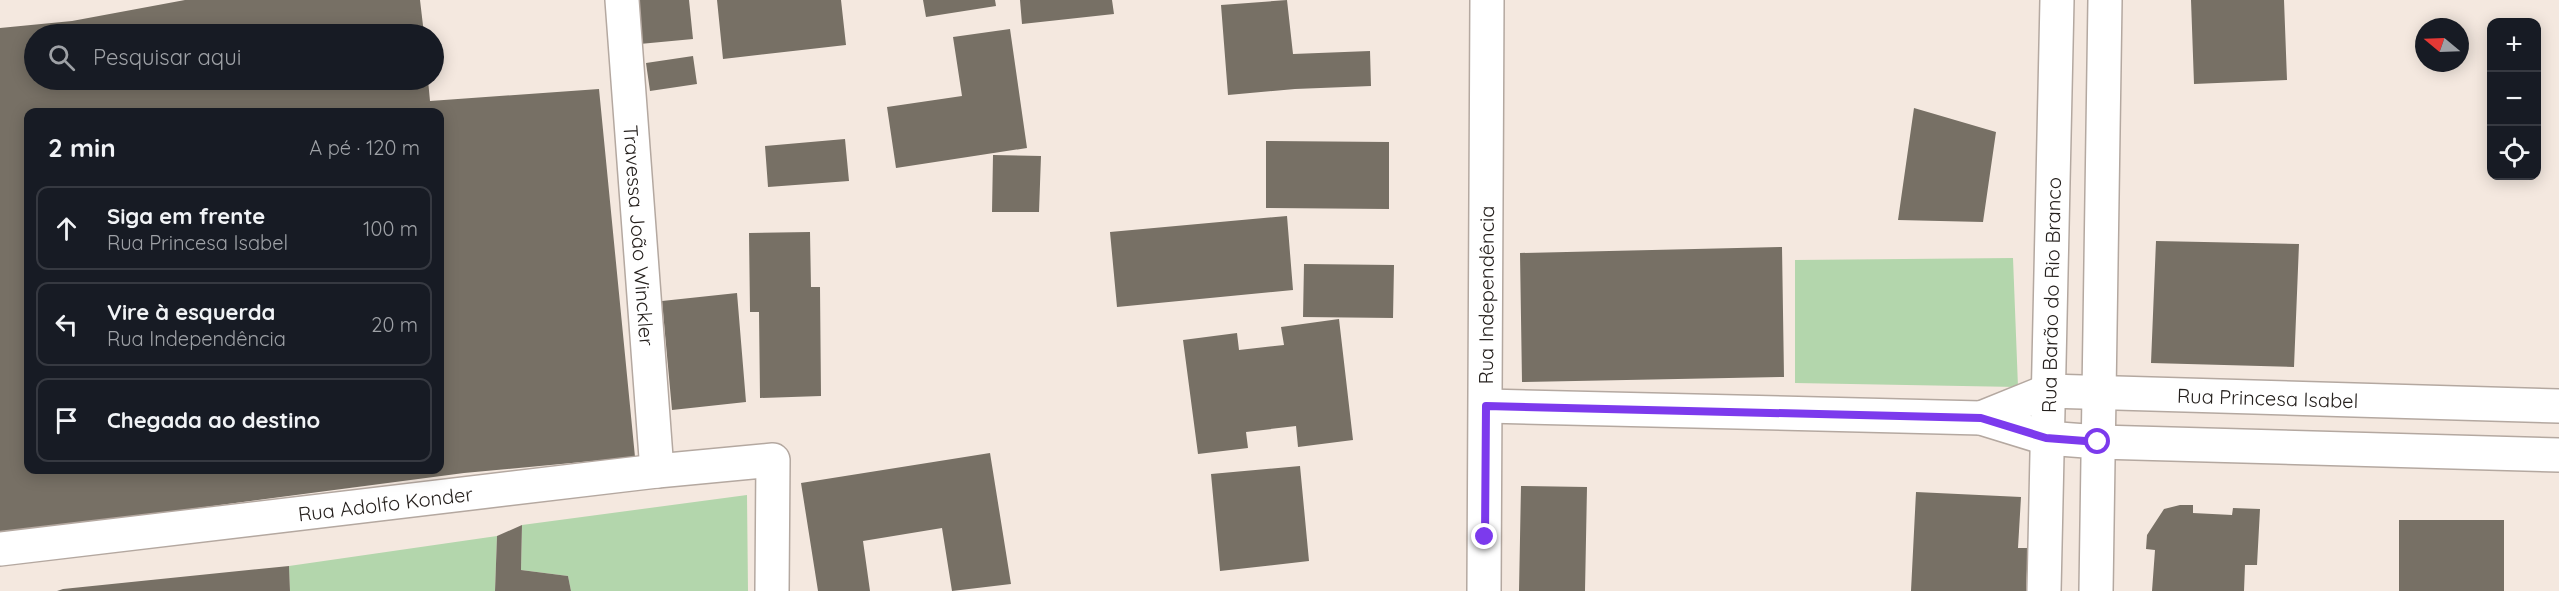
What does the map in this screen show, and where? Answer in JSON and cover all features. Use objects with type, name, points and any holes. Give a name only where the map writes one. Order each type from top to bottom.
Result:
[{"type":"street","name":"Travessa João Winckler","points":[[622,0],[657,471]]},
{"type":"street","name":"Rua Independência","points":[[1484,591],[1487,0]]},
{"type":"street","name":"Rua Barão do Rio Branco","points":[[2044,591],[2057,0]]},
{"type":"street","points":[[2096,591],[2105,0]]},
{"type":"street","points":[[2052,177],[2101,178]]},
{"type":"street","name":"Rua Princesa Isabel","points":[[1981,418],[2048,391],[2555,406]]},
{"type":"street","points":[[2296,399],[2299,448]]},
{"type":"street","points":[[2426,451],[2427,402]]},
{"type":"street","name":"Rua Princesa Isabel","points":[[1486,406],[1981,418],[2046,438],[2098,442],[2554,455]]},
{"type":"street","points":[[2554,455],[2555,406]]},
{"type":"street","name":"Rua Adolfo Konder","points":[[0,549],[657,471],[773,460],[772,591]]},
{"type":"green space","points":[[2013,258],[2018,387],[1795,383],[1795,260]]},
{"type":"green space","points":[[747,495],[748,591],[571,591],[568,576],[521,570],[522,525]]},
{"type":"green space","points":[[497,536],[495,591],[290,591],[289,566]]},
{"type":"building","points":[[185,0],[420,0],[423,24],[41,24],[72,21]]},
{"type":"building","points":[[625,0],[689,0],[693,39],[629,45]]},
{"type":"building","points":[[717,0],[841,0],[846,45],[723,59]]},
{"type":"building","points":[[923,0],[995,0],[996,6],[926,17]]},
{"type":"building","points":[[1020,0],[1112,0],[1114,14],[1022,24]]},
{"type":"building","points":[[1287,0],[1293,54],[1370,51],[1371,86],[1228,95],[1221,5]]},
{"type":"building","points":[[2191,0],[2284,0],[2287,80],[2194,84]]},
{"type":"building","points":[[24,26],[24,90],[429,90],[430,101],[599,89],[635,457],[464,473],[0,534],[0,28]]},
{"type":"building","points":[[1010,29],[1027,148],[896,168],[887,107],[962,96],[953,37]]},
{"type":"building","points":[[693,56],[697,84],[650,91],[646,63]]},
{"type":"building","points":[[1914,108],[1996,132],[1983,222],[1898,220]]},
{"type":"building","points":[[845,139],[849,181],[768,187],[765,146]]},
{"type":"building","points":[[1266,141],[1389,142],[1389,209],[1266,208]]},
{"type":"building","points":[[993,155],[1041,156],[1039,212],[992,212]]},
{"type":"building","points":[[1287,216],[1293,290],[1117,307],[1110,232]]},
{"type":"building","points":[[810,232],[811,287],[820,287],[821,396],[760,398],[759,312],[750,312],[749,233]]},
{"type":"building","points":[[2156,241],[2299,244],[2294,367],[2151,363]]},
{"type":"building","points":[[1782,247],[1784,377],[1522,382],[1520,253]]},
{"type":"building","points":[[1304,264],[1394,265],[1393,318],[1303,317]]},
{"type":"building","points":[[737,293],[746,402],[672,410],[662,301]]},
{"type":"building","points":[[1339,319],[1353,440],[1298,447],[1296,426],[1246,432],[1248,448],[1198,454],[1183,340],[1237,333],[1239,350],[1284,345],[1281,327]]},
{"type":"building","points":[[990,453],[1011,584],[952,591],[942,528],[863,541],[870,591],[818,591],[801,483]]},
{"type":"building","points":[[1300,466],[1309,561],[1220,571],[1211,474]]},
{"type":"building","points":[[1521,486],[1587,487],[1585,591],[1519,591]]},
{"type":"building","points":[[1916,492],[2021,497],[2018,548],[2028,548],[2026,591],[1911,591]]},
{"type":"building","points":[[2193,505],[2193,513],[2232,515],[2233,508],[2260,509],[2257,565],[2245,565],[2244,591],[2152,591],[2155,550],[2146,549],[2147,535],[2164,509]]},
{"type":"building","points":[[2399,520],[2504,520],[2504,591],[2399,591]]},
{"type":"building","points":[[522,525],[521,570],[568,576],[571,591],[495,591],[497,536]]},
{"type":"building","points":[[289,566],[290,591],[57,591],[63,589]]},
{"type":"route","points":[[1485,537],[1486,406],[1981,418],[2046,438],[2098,442]]}]
